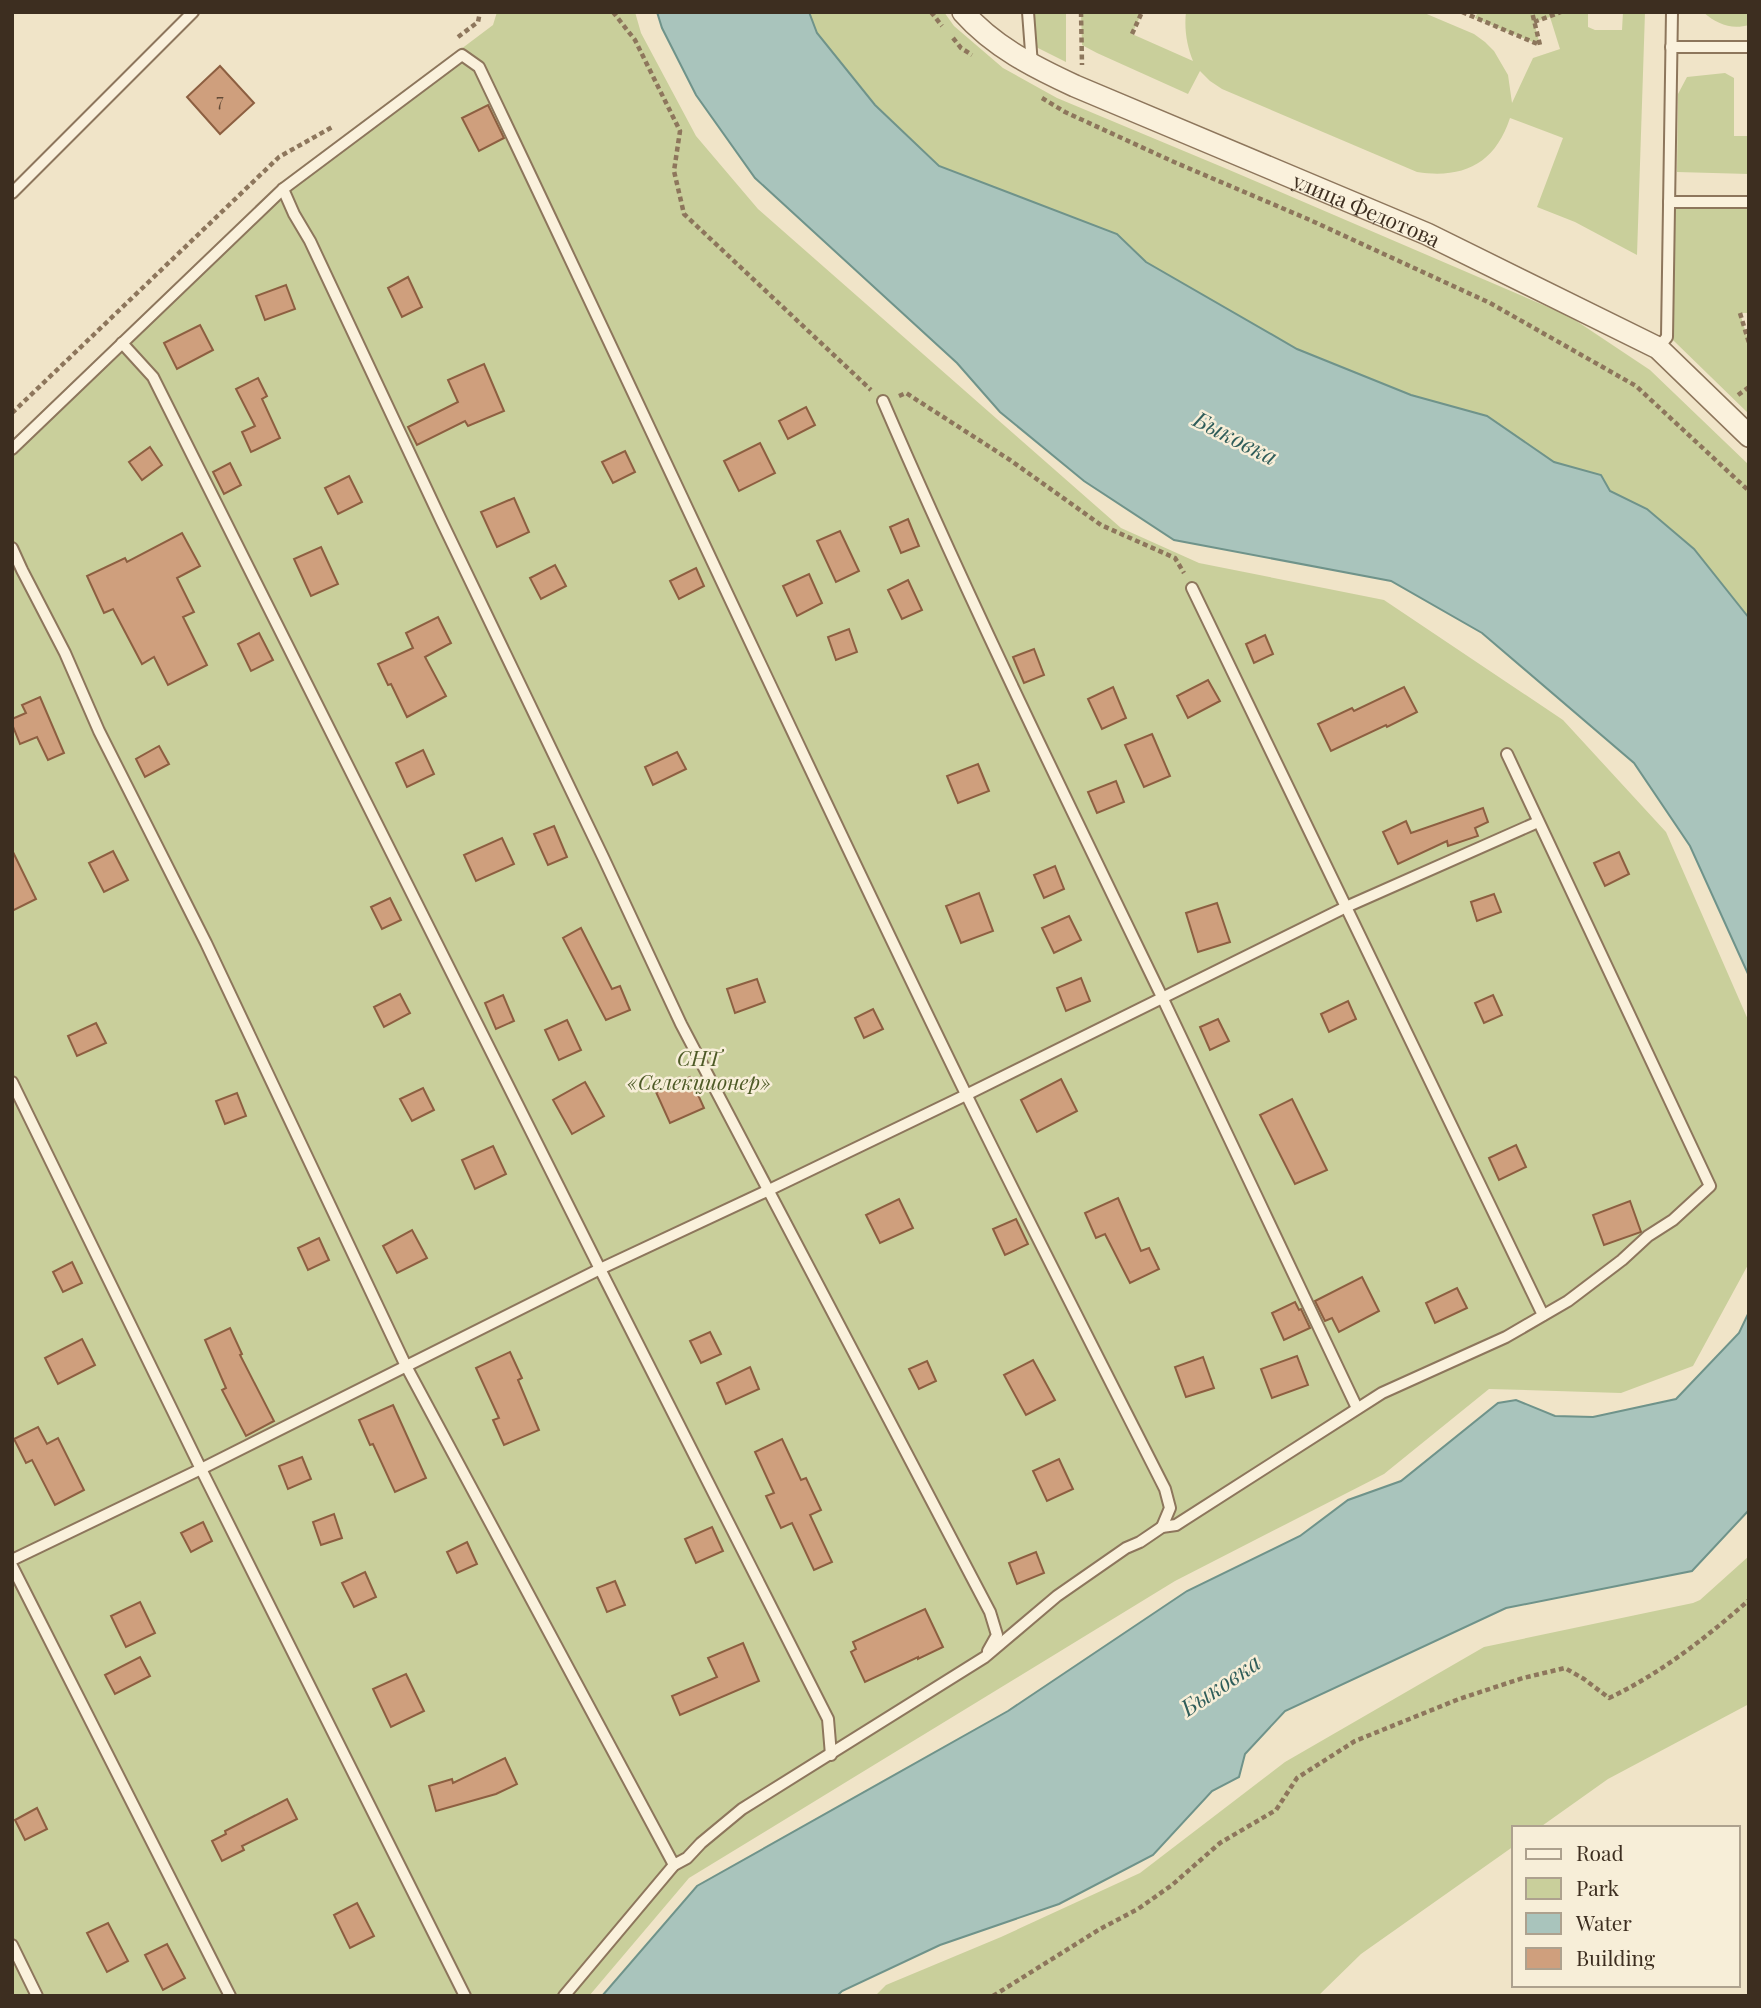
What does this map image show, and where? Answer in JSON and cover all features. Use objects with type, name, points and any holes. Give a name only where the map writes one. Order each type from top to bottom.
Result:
[{"type":"street","name":"улица Федотова","points":[[963,12],[996,42],[1031,66],[1427,234],[1658,348],[1749,436]]},
{"type":"lane","points":[[12,193],[193,12]]},
{"type":"lane","points":[[1028,12],[1031,66]]},
{"type":"lane","points":[[1658,348],[1667,337],[1672,12]]},
{"type":"lane","points":[[1671,47],[1749,47]]},
{"type":"lane","points":[[12,449],[284,189],[462,55],[479,66],[966,1095],[1165,1489],[1170,1507],[1162,1527]]},
{"type":"lane","points":[[284,189],[293,214],[310,241],[681,1024],[990,1612],[997,1635],[985,1657]]},
{"type":"lane","points":[[1670,202],[1749,202]]},
{"type":"lane","points":[[122,343],[153,377],[828,1719],[831,1755]]},
{"type":"lane","points":[[883,401],[1038,743],[1357,1408]]},
{"type":"lane","points":[[12,548],[65,653],[99,731],[206,943],[407,1366],[674,1865]]},
{"type":"lane","points":[[1192,588],[1544,1315]]},
{"type":"lane","points":[[564,1996],[674,1865],[687,1858],[741,1809],[985,1657],[1057,1596],[1126,1548],[1162,1527],[1176,1525],[1382,1393],[1506,1337],[1568,1301],[1622,1260],[1648,1236],[1672,1220],[1710,1186],[1507,754]]},
{"type":"lane","points":[[12,1560],[201,1469],[600,1269],[966,1095],[1346,907],[1538,822]]},
{"type":"lane","points":[[12,1082],[201,1469],[466,1996]]},
{"type":"lane","points":[[12,1566],[230,1996]]},
{"type":"lane","points":[[12,1945],[37,1996]]},
{"type":"path","points":[[613,12],[635,40],[680,131],[674,171],[684,214],[883,401],[906,393],[1010,460],[1101,525],[1175,558],[1192,588]]},
{"type":"path","points":[[1132,34],[1142,12]]},
{"type":"path","points":[[1462,12],[1540,46],[1532,12]]},
{"type":"path","points":[[1534,22],[1561,12]]},
{"type":"path","points":[[1065,112],[1490,303],[1636,386],[1749,491]]},
{"type":"path","points":[[1740,313],[1749,343]]},
{"type":"path","points":[[993,1996],[1161,1893],[1220,1843],[1276,1810],[1297,1779],[1355,1741],[1459,1699],[1523,1678],[1565,1668],[1609,1698],[1634,1686],[1714,1631],[1749,1600]]},
{"type":"green space","name":"СНТ «Селекционер»","points":[[497,12],[635,12],[641,33],[696,136],[758,209],[1121,528],[1199,563],[1384,600],[1563,720],[1666,832],[1749,1022],[1749,1263],[1693,1366],[1621,1393],[1489,1389],[1384,1474],[1175,1581],[689,1878],[589,1996],[12,1996],[12,442],[291,177],[493,25]]},
{"type":"green space","points":[[809,12],[944,12],[954,26],[1003,68],[1057,98],[1569,316],[1650,370],[1749,465],[1749,618],[1694,549],[1647,509],[1610,491],[1601,475],[1554,462],[1487,416],[1411,395],[1297,349],[1146,262],[1117,234],[939,166],[876,105],[817,33]]},
{"type":"green space","points":[[1028,12],[1066,12],[1066,62],[1030,44]]},
{"type":"green space","points":[[1081,12],[1142,12],[1132,34],[1193,61],[1186,37],[1186,12],[1422,12],[1474,34],[1494,51],[1508,75],[1512,103],[1533,58],[1560,49],[1550,17],[1534,22],[1540,45],[1475,18],[1478,12],[1588,12],[1588,27],[1595,30],[1622,30],[1623,12],[1645,12],[1637,255],[1575,222],[1537,207],[1563,138],[1510,118],[1496,147],[1475,165],[1449,173],[1417,172],[1222,89],[1200,71],[1188,94],[1097,53],[1082,45]]},
{"type":"green space","points":[[1703,12],[1749,12],[1749,25],[1724,25]]},
{"type":"green space","points":[[1725,73],[1734,78],[1734,136],[1749,136],[1749,174],[1677,172],[1678,94],[1687,77]]},
{"type":"green space","points":[[1669,202],[1749,202],[1749,313],[1740,313],[1749,343],[1749,414],[1667,337]]},
{"type":"green space","points":[[1749,1556],[1749,1704],[1608,1779],[1542,1826],[1512,1826],[1512,1847],[1361,1954],[1318,1996],[875,1996],[886,1985],[1001,1937],[1140,1873],[1285,1762],[1484,1647],[1700,1600]]},
{"type":"water","name":"Быковка","points":[[657,12],[809,12],[817,33],[875,105],[939,166],[1117,234],[1146,262],[1297,349],[1411,395],[1487,416],[1554,462],[1601,475],[1610,491],[1647,509],[1694,549],[1749,618],[1749,976],[1690,846],[1634,763],[1482,633],[1391,581],[1174,540],[1084,481],[1000,412],[957,363],[755,178],[696,95],[662,28]]},
{"type":"water","name":"Быковка","points":[[1749,1312],[1749,1510],[1692,1571],[1506,1608],[1285,1711],[1245,1754],[1239,1777],[1212,1791],[1153,1855],[1059,1904],[940,1945],[842,1991],[837,1996],[602,1996],[697,1886],[1008,1711],[1187,1591],[1300,1536],[1348,1500],[1401,1481],[1498,1403],[1516,1400],[1555,1416],[1593,1417],[1676,1399],[1739,1333]]},
{"type":"building","points":[[220,66],[254,103],[220,134],[187,97]]},
{"type":"building","points":[[488,105],[504,138],[479,151],[462,118]]},
{"type":"building","points":[[408,277],[422,307],[402,317],[388,288]]},
{"type":"building","points":[[286,285],[295,309],[265,320],[256,296]]},
{"type":"building","points":[[200,325],[213,350],[177,369],[164,343]]},
{"type":"building","points":[[484,364],[504,411],[468,426],[465,421],[417,445],[408,427],[458,402],[448,380]]},
{"type":"building","points":[[258,378],[267,396],[262,399],[280,438],[251,452],[242,432],[255,426],[236,389]]},
{"type":"building","points":[[806,407],[815,425],[788,439],[779,421]]},
{"type":"building","points":[[760,443],[775,473],[739,491],[724,461]]},
{"type":"building","points":[[150,447],[162,465],[142,480],[129,462]]},
{"type":"building","points":[[625,451],[635,472],[613,483],[602,462]]},
{"type":"building","points":[[230,463],[241,485],[224,494],[213,472]]},
{"type":"building","points":[[349,476],[362,502],[338,514],[325,488]]},
{"type":"building","points":[[514,498],[529,532],[497,547],[481,512]]},
{"type":"building","points":[[908,519],[919,546],[901,553],[890,527]]},
{"type":"building","points":[[840,531],[859,571],[836,582],[817,541]]},
{"type":"building","points":[[182,533],[200,566],[177,578],[194,612],[183,617],[207,665],[168,685],[154,657],[142,664],[113,609],[104,613],[87,576],[125,558],[127,562]]},
{"type":"building","points":[[321,547],[338,584],[311,596],[294,559]]},
{"type":"building","points":[[555,565],[566,586],[541,599],[530,578]]},
{"type":"building","points":[[696,568],[704,586],[679,599],[670,581]]},
{"type":"building","points":[[809,574],[822,603],[797,616],[783,586]]},
{"type":"building","points":[[908,580],[922,610],[902,619],[888,590]]},
{"type":"building","points":[[438,617],[451,643],[425,657],[446,696],[407,717],[378,664],[413,648],[406,633]]},
{"type":"building","points":[[849,629],[857,652],[836,660],[828,637]]},
{"type":"building","points":[[259,633],[273,660],[251,671],[238,644]]},
{"type":"building","points":[[1265,635],[1273,654],[1254,663],[1246,644]]},
{"type":"building","points":[[1034,649],[1044,675],[1024,683],[1013,657]]},
{"type":"building","points":[[1208,680],[1220,701],[1188,718],[1177,696]]},
{"type":"building","points":[[1113,687],[1126,718],[1102,729],[1088,699]]},
{"type":"building","points":[[1404,687],[1417,712],[1331,751],[1318,724],[1352,708],[1354,711]]},
{"type":"building","points":[[40,697],[64,753],[48,760],[37,737],[20,744],[12,724],[12,719],[26,713],[22,705]]},
{"type":"building","points":[[1152,734],[1170,776],[1144,787],[1125,745]]},
{"type":"building","points":[[159,746],[169,764],[145,777],[136,759]]},
{"type":"building","points":[[423,750],[434,774],[407,787],[396,763]]},
{"type":"building","points":[[677,752],[686,769],[653,785],[645,767]]},
{"type":"building","points":[[978,764],[989,791],[958,803],[947,776]]},
{"type":"building","points":[[1116,781],[1124,802],[1097,813],[1088,792]]},
{"type":"building","points":[[1483,808],[1488,822],[1475,828],[1478,836],[1448,846],[1447,841],[1398,864],[1383,832],[1406,821],[1411,833]]},
{"type":"building","points":[[554,826],[567,857],[548,865],[534,834]]},
{"type":"building","points":[[502,838],[514,864],[476,881],[464,855]]},
{"type":"building","points":[[12,850],[36,899],[12,911]]},
{"type":"building","points":[[113,851],[128,880],[104,892],[89,863]]},
{"type":"building","points":[[1619,852],[1629,874],[1605,886],[1594,863]]},
{"type":"building","points":[[1055,866],[1064,889],[1044,898],[1034,875]]},
{"type":"building","points":[[979,893],[993,931],[961,943],[946,906]]},
{"type":"building","points":[[1494,894],[1501,912],[1477,921],[1471,902]]},
{"type":"building","points":[[390,898],[401,920],[382,929],[371,907]]},
{"type":"building","points":[[1217,903],[1230,942],[1198,952],[1186,913]]},
{"type":"building","points":[[1069,916],[1081,940],[1054,953],[1042,928]]},
{"type":"building","points":[[581,928],[612,989],[620,986],[630,1010],[606,1020],[563,938]]},
{"type":"building","points":[[1081,978],[1090,1001],[1066,1011],[1057,988]]},
{"type":"building","points":[[757,979],[765,1002],[735,1013],[727,989]]},
{"type":"building","points":[[400,994],[410,1013],[384,1027],[374,1007]]},
{"type":"building","points":[[503,995],[514,1021],[496,1029],[485,1003]]},
{"type":"building","points":[[1493,995],[1502,1015],[1484,1023],[1475,1003]]},
{"type":"building","points":[[1348,1001],[1356,1019],[1329,1032],[1321,1014]]},
{"type":"building","points":[[873,1009],[883,1029],[864,1038],[855,1018]]},
{"type":"building","points":[[1218,1019],[1229,1041],[1210,1050],[1200,1027]]},
{"type":"building","points":[[567,1020],[581,1050],[559,1060],[545,1030]]},
{"type":"building","points":[[96,1023],[106,1043],[77,1056],[68,1036]]},
{"type":"building","points":[[690,1077],[704,1108],[670,1123],[656,1092]]},
{"type":"building","points":[[1061,1079],[1077,1111],[1037,1132],[1021,1100]]},
{"type":"building","points":[[585,1082],[604,1116],[572,1134],[553,1100]]},
{"type":"building","points":[[423,1088],[434,1110],[412,1121],[400,1099]]},
{"type":"building","points":[[237,1093],[246,1116],[225,1124],[216,1101]]},
{"type":"building","points":[[1292,1099],[1327,1170],[1295,1184],[1260,1115]]},
{"type":"building","points":[[1516,1145],[1526,1167],[1499,1180],[1489,1158]]},
{"type":"building","points":[[493,1146],[506,1174],[475,1189],[462,1160]]},
{"type":"building","points":[[1118,1198],[1141,1251],[1149,1248],[1159,1269],[1130,1283],[1105,1234],[1096,1238],[1085,1213]]},
{"type":"building","points":[[899,1199],[913,1228],[880,1243],[866,1215]]},
{"type":"building","points":[[1630,1201],[1641,1232],[1604,1245],[1593,1215]]},
{"type":"building","points":[[1016,1219],[1028,1244],[1005,1255],[993,1229]]},
{"type":"building","points":[[412,1230],[427,1258],[397,1273],[383,1246]]},
{"type":"building","points":[[319,1238],[329,1260],[308,1270],[298,1248]]},
{"type":"building","points":[[72,1262],[82,1283],[63,1292],[53,1272]]},
{"type":"building","points":[[1362,1277],[1379,1311],[1339,1332],[1332,1318],[1325,1321],[1315,1301]]},
{"type":"building","points":[[1457,1288],[1467,1308],[1435,1323],[1426,1303]]},
{"type":"building","points":[[1295,1302],[1310,1328],[1284,1340],[1272,1313]]},
{"type":"building","points":[[230,1328],[242,1354],[240,1355],[274,1421],[246,1436],[222,1390],[226,1388],[205,1340]]},
{"type":"building","points":[[710,1332],[721,1354],[701,1363],[690,1341]]},
{"type":"building","points":[[82,1339],[95,1365],[58,1384],[45,1358]]},
{"type":"building","points":[[510,1352],[522,1378],[518,1380],[539,1430],[504,1445],[493,1420],[499,1418],[476,1368]]},
{"type":"building","points":[[1297,1356],[1308,1385],[1272,1398],[1261,1369]]},
{"type":"building","points":[[1203,1357],[1214,1388],[1186,1397],[1175,1367]]},
{"type":"building","points":[[1033,1360],[1055,1400],[1026,1415],[1004,1375]]},
{"type":"building","points":[[927,1361],[936,1381],[919,1389],[909,1369]]},
{"type":"building","points":[[750,1367],[759,1389],[726,1404],[717,1383]]},
{"type":"building","points":[[393,1405],[426,1478],[395,1492],[359,1420]]},
{"type":"building","points":[[38,1427],[47,1444],[58,1438],[84,1490],[55,1505],[32,1460],[26,1463],[14,1439]]},
{"type":"building","points":[[782,1439],[801,1480],[806,1478],[821,1510],[810,1515],[832,1562],[814,1570],[792,1523],[781,1528],[766,1496],[774,1493],[755,1452]]},
{"type":"building","points":[[302,1457],[311,1479],[288,1489],[279,1466]]},
{"type":"building","points":[[1059,1459],[1073,1489],[1047,1501],[1033,1471]]},
{"type":"building","points":[[334,1514],[342,1538],[321,1545],[313,1522]]},
{"type":"building","points":[[203,1522],[212,1541],[191,1552],[181,1533]]},
{"type":"building","points":[[712,1527],[723,1551],[696,1563],[685,1539]]},
{"type":"building","points":[[467,1542],[477,1564],[457,1573],[447,1552]]},
{"type":"building","points":[[1036,1552],[1044,1573],[1017,1584],[1009,1563]]},
{"type":"building","points":[[365,1572],[376,1597],[354,1607],[342,1583]]},
{"type":"building","points":[[615,1581],[625,1605],[607,1612],[597,1588]]},
{"type":"building","points":[[140,1602],[155,1633],[126,1647],[111,1616]]},
{"type":"building","points":[[925,1609],[943,1647],[865,1682],[851,1652],[856,1649],[853,1642]]},
{"type":"building","points":[[743,1643],[759,1681],[680,1715],[672,1696],[717,1677],[708,1658]]},
{"type":"building","points":[[140,1657],[150,1676],[115,1694],[105,1675]]},
{"type":"building","points":[[406,1674],[424,1711],[391,1727],[373,1689]]},
{"type":"building","points":[[505,1758],[517,1784],[496,1794],[436,1811],[429,1786],[452,1779],[453,1783]]},
{"type":"building","points":[[287,1799],[297,1819],[242,1846],[244,1850],[222,1861],[212,1841],[226,1834],[225,1831]]},
{"type":"building","points":[[37,1808],[47,1829],[25,1840],[15,1820]]},
{"type":"building","points":[[357,1903],[374,1936],[350,1948],[334,1915]]},
{"type":"building","points":[[108,1923],[128,1961],[107,1972],[87,1933]]},
{"type":"building","points":[[167,1944],[185,1978],[163,1990],[145,1955]]}]
